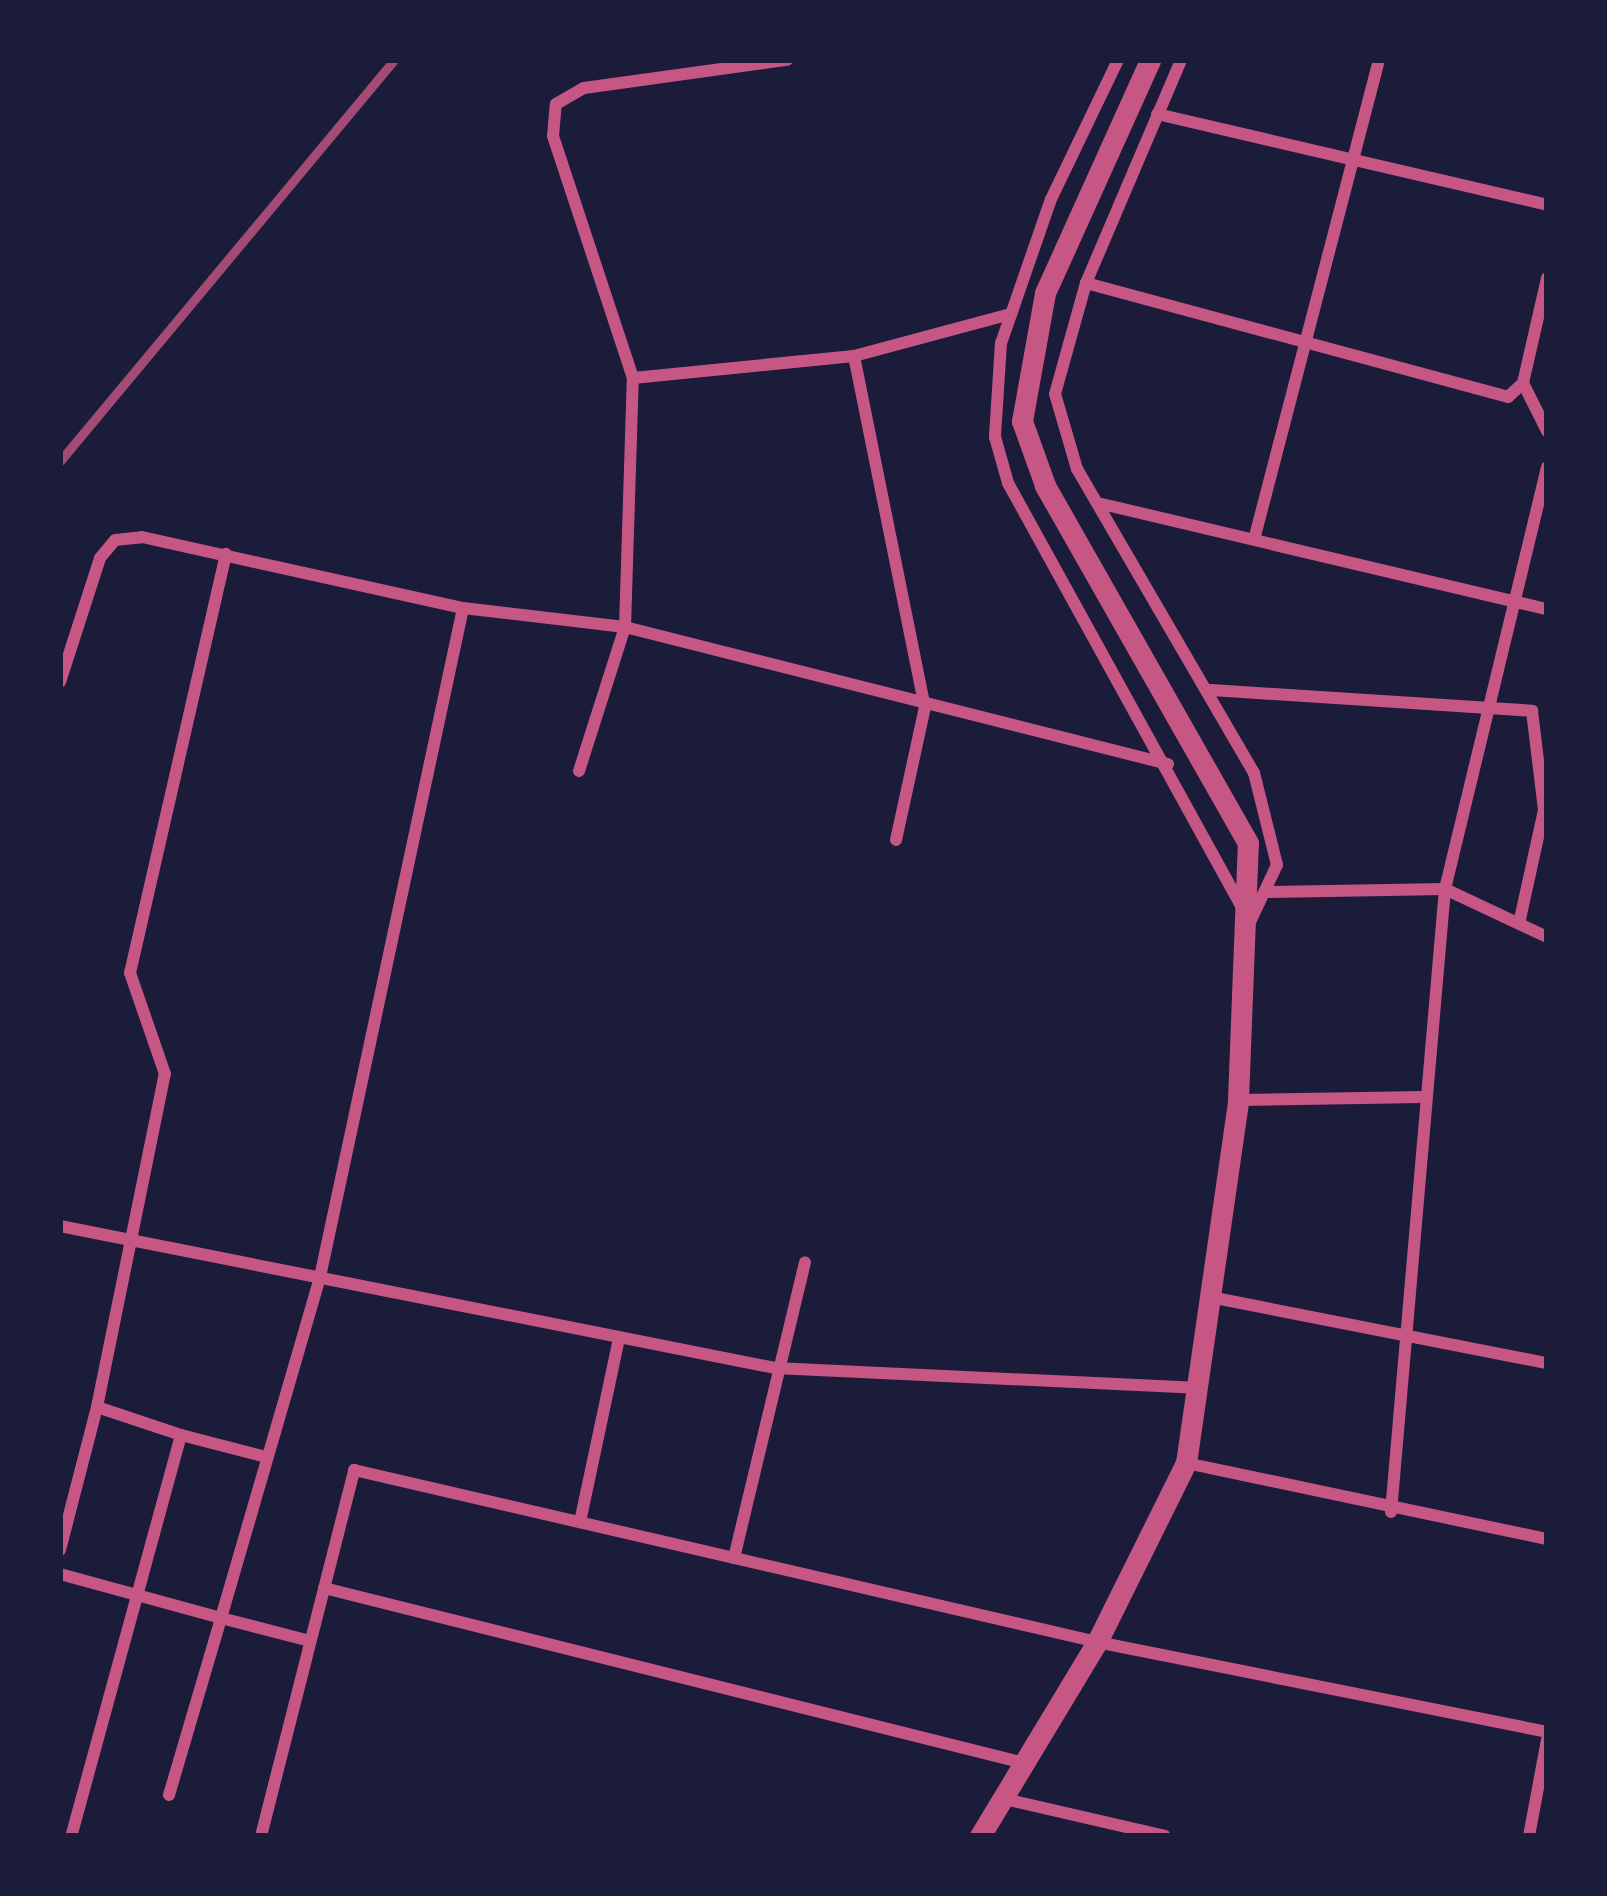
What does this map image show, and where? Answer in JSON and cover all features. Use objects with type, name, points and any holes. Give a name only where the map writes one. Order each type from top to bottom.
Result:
[{"type":"street","points":[[578,771],[625,628],[633,378],[553,136],[556,104],[584,88],[787,60]]},
{"type":"street","points":[[1118,60],[1011,314],[992,384],[1008,483],[1168,764],[1250,922]]},
{"type":"street","points":[[980,1836],[1029,1764],[1097,1642],[1186,1463],[1215,1298],[1238,1100],[1250,922],[1248,843],[1234,809],[1045,485],[1022,421],[1045,293],[1150,60]]},
{"type":"street","points":[[1181,60],[1086,283],[1055,394],[1060,432],[1211,690],[1270,823],[1277,865],[1250,922]]},
{"type":"street","points":[[1255,536],[1379,60]]},
{"type":"street","points":[[1157,114],[1547,205]]},
{"type":"street","points":[[1086,283],[1481,395],[1508,397],[1523,383],[1547,278]]},
{"type":"street","points":[[633,378],[854,356],[1011,314]]},
{"type":"street","points":[[854,356],[926,707],[896,841]]},
{"type":"street","points":[[1523,383],[1547,431]]},
{"type":"street","points":[[1391,1512],[1422,1097],[1445,889],[1521,602],[1547,467]]},
{"type":"street","points":[[1102,504],[1255,536],[1547,609]]},
{"type":"street","points":[[60,682],[116,540],[226,554],[463,608],[625,628],[1168,764]]},
{"type":"street","points":[[60,1550],[97,1406],[165,1074],[130,973],[226,554]]},
{"type":"street","points":[[169,1795],[320,1277],[463,608]]},
{"type":"street","points":[[1211,690],[1496,703],[1532,711],[1541,729],[1544,810],[1520,919]]},
{"type":"street","points":[[1267,892],[1445,889],[1520,919],[1547,937]]},
{"type":"street","points":[[1238,1100],[1422,1097]]},
{"type":"street","points":[[60,1226],[775,1368],[1202,1388]]},
{"type":"street","points":[[734,1558],[775,1368],[805,1262]]},
{"type":"street","points":[[1215,1298],[1547,1364]]},
{"type":"street","points":[[580,1522],[619,1337]]},
{"type":"street","points":[[97,1406],[266,1457]]},
{"type":"street","points":[[71,1836],[181,1435]]},
{"type":"street","points":[[1186,1463],[1391,1512],[1547,1539]]},
{"type":"street","points":[[260,1836],[354,1470],[1097,1642],[1547,1736],[1529,1836]]},
{"type":"street","points":[[60,1574],[310,1641]]},
{"type":"street","points":[[324,1588],[1029,1764]]},
{"type":"street","points":[[1006,1799],[1165,1836]]},
{"type":"railway","points":[[60,461],[394,60]]}]
